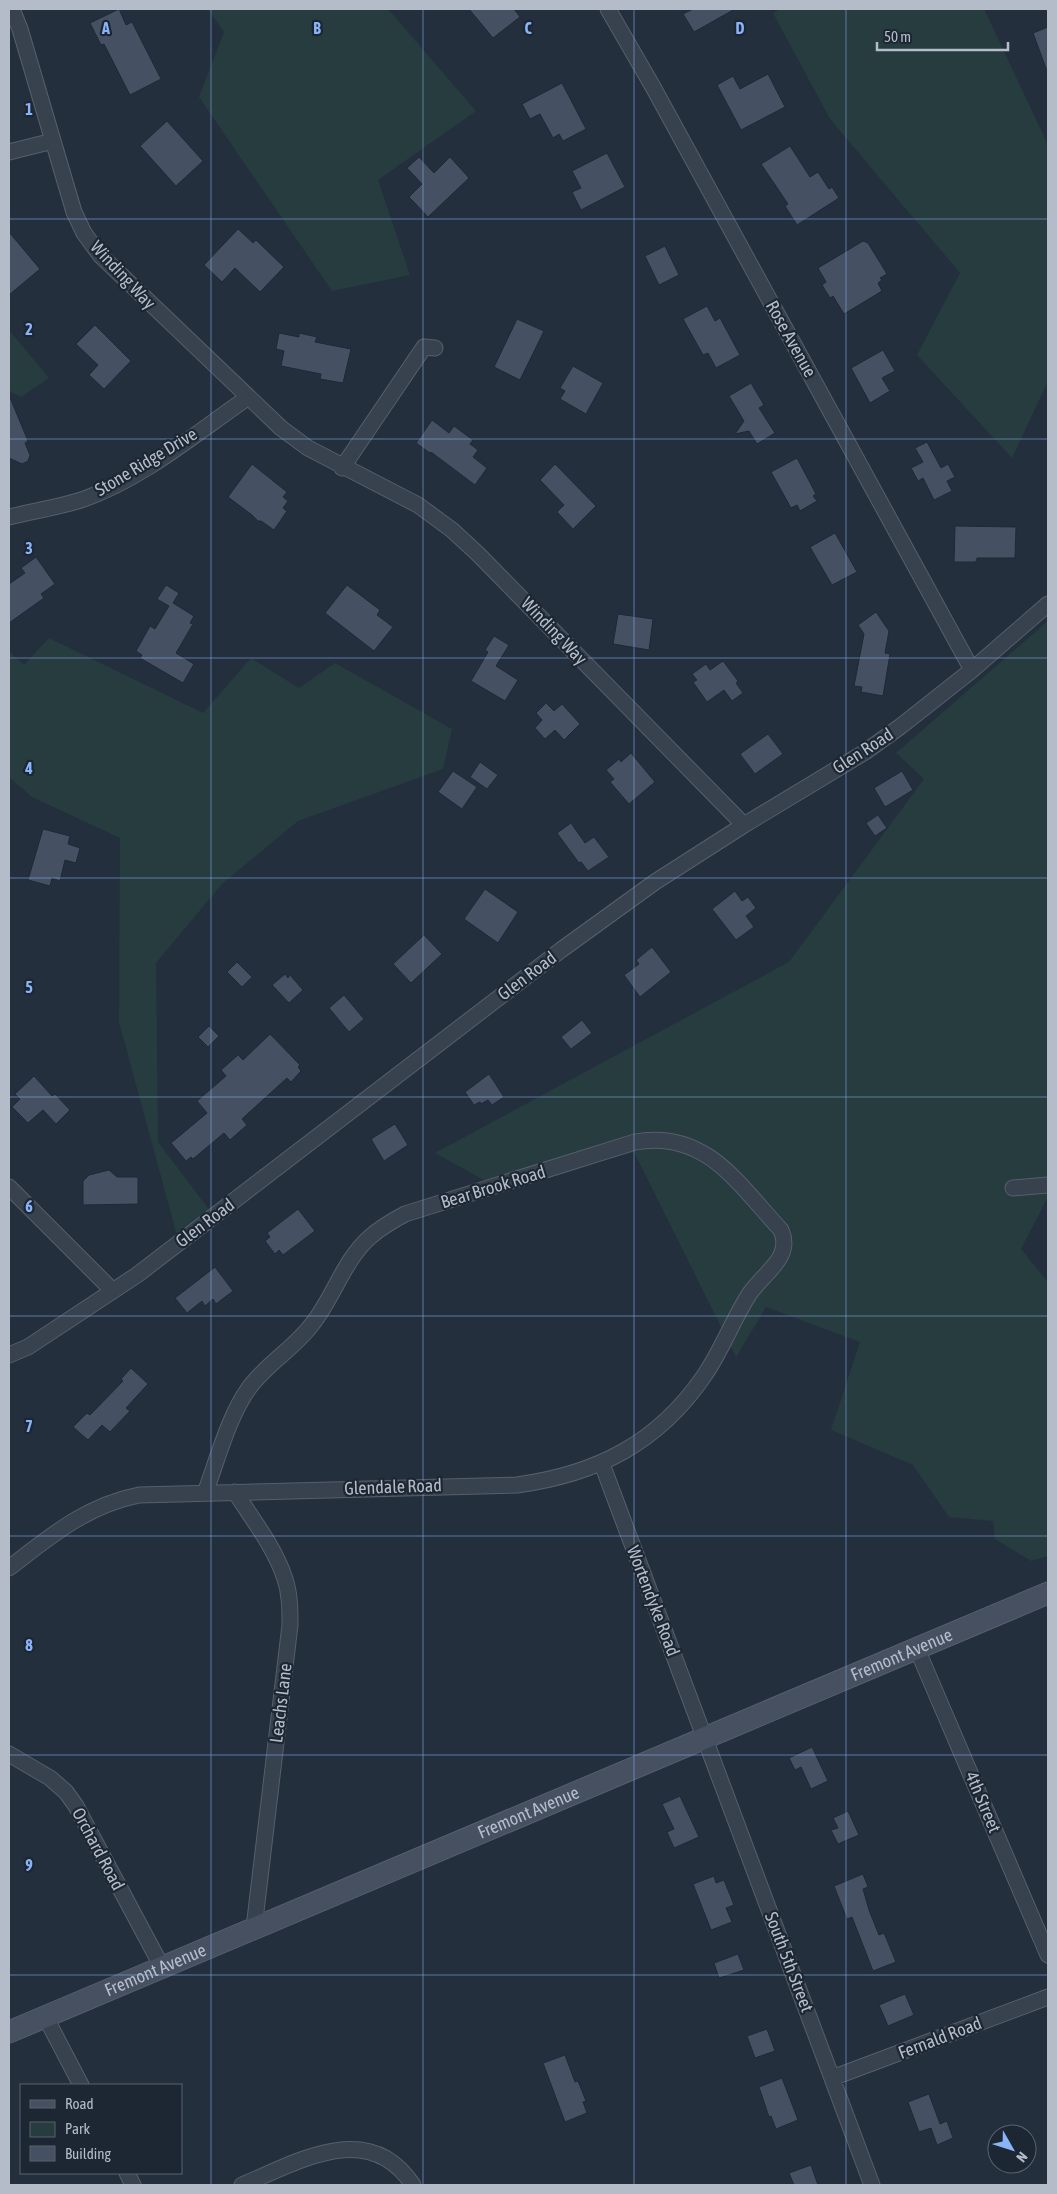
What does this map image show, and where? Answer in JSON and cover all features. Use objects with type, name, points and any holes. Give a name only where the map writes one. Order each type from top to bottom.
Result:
[{"type":"street","name":"Winding Way","points":[[12,9],[20,29],[74,212],[84,233],[100,255],[280,428],[308,448],[342,468],[410,500],[452,530],[478,554],[744,825]]},
{"type":"street","name":"Rose Avenue","points":[[608,9],[658,96],[972,670]]},
{"type":"street","points":[[9,152],[53,141]]},
{"type":"street","points":[[342,468],[424,347],[434,348]]},
{"type":"street","name":"Stone Ridge Drive","points":[[9,517],[82,499],[115,486],[163,456],[247,398]]},
{"type":"street","name":"Glen Road","points":[[9,1355],[28,1346],[144,1269],[561,950],[655,882],[744,825],[865,752],[972,670],[1048,604]]},
{"type":"street","name":"Bear Brook Road","points":[[205,1493],[238,1406],[248,1388],[262,1371],[295,1344],[314,1323],[355,1254],[369,1238],[385,1225],[414,1211],[635,1142],[666,1140],[685,1144],[704,1152],[720,1164],[781,1230],[785,1238],[785,1248],[781,1257],[750,1293],[732,1326]]},
{"type":"street","points":[[1013,1188],[1048,1184]]},
{"type":"street","points":[[9,1187],[112,1291]]},
{"type":"street","name":"Glendale Road","points":[[9,1568],[72,1520],[97,1507],[139,1495],[517,1485],[550,1481],[602,1464],[631,1448],[655,1430],[680,1406],[704,1376],[732,1326]]},
{"type":"street","name":"Wortendyke Road","points":[[602,1464],[705,1738]]},
{"type":"street","name":"Leachs Lane","points":[[235,1492],[277,1558],[286,1580],[290,1601],[290,1625],[254,1928]]},
{"type":"street","name":"Fremont Avenue","points":[[9,2032],[1048,1593]]},
{"type":"street","name":"4th Street","points":[[917,1649],[1048,1956]]},
{"type":"street","name":"South 5th Street","points":[[705,1738],[872,2185]]},
{"type":"street","name":"Orchard Road","points":[[9,1754],[50,1778],[66,1792],[76,1806],[162,1967]]},
{"type":"street","name":"Fernald Road","points":[[832,2078],[1048,1997]]},
{"type":"street","points":[[45,2016],[81,2084]]},
{"type":"street","points":[[242,2185],[323,2152],[341,2149],[359,2150],[378,2155],[395,2165],[414,2185]]},
{"type":"green space","points":[[208,9],[388,9],[476,111],[378,180],[410,275],[332,291],[199,97],[224,32]]},
{"type":"green space","points":[[780,9],[984,9],[1048,145],[1048,381],[1012,458],[917,355],[960,273],[830,119],[773,13]]},
{"type":"green space","points":[[9,330],[49,378],[21,397],[9,391]]},
{"type":"green space","points":[[1048,621],[1048,1197],[1021,1249],[1048,1282],[1048,1556],[1031,1561],[995,1539],[993,1521],[949,1517],[913,1465],[831,1430],[860,1342],[766,1307],[736,1357],[634,1152],[502,1190],[435,1153],[789,962],[924,779],[896,753]]},
{"type":"green space","points":[[49,638],[203,713],[251,658],[299,688],[335,663],[452,729],[443,769],[298,821],[222,884],[156,963],[158,1142],[214,1216],[179,1243],[119,1022],[120,838],[32,797],[9,777],[9,651],[24,665]]},
{"type":"building","points":[[119,9],[126,25],[132,22],[161,79],[130,95],[104,44],[101,45],[90,23]]},
{"type":"building","points":[[469,9],[514,9],[520,17],[493,38]]},
{"type":"building","points":[[693,9],[735,9],[694,32],[683,14]]},
{"type":"building","points":[[1048,27],[1048,70],[1047,71],[1033,33]]},
{"type":"building","points":[[768,74],[785,107],[741,130],[717,85],[733,76],[740,89]]},
{"type":"building","points":[[562,83],[586,129],[563,141],[559,134],[553,138],[540,114],[530,119],[522,104]]},
{"type":"building","points":[[167,121],[203,161],[176,186],[140,146]]},
{"type":"building","points":[[790,146],[810,177],[818,172],[829,189],[832,187],[839,198],[797,225],[785,206],[788,204],[761,164]]},
{"type":"building","points":[[607,153],[625,187],[581,210],[572,192],[581,188],[572,171]]},
{"type":"building","points":[[419,157],[434,173],[450,157],[469,178],[428,217],[409,197],[422,184],[407,168]]},
{"type":"building","points":[[238,229],[253,243],[256,240],[284,267],[260,292],[235,268],[222,282],[204,265]]},
{"type":"building","points":[[9,232],[40,269],[9,295]]},
{"type":"building","points":[[863,241],[868,243],[887,274],[880,278],[882,280],[878,283],[882,291],[844,314],[833,296],[830,298],[822,285],[826,282],[818,268]]},
{"type":"building","points":[[665,246],[679,275],[659,285],[645,256]]},
{"type":"building","points":[[707,306],[715,321],[720,318],[740,355],[716,368],[708,353],[703,355],[683,319]]},
{"type":"building","points":[[517,319],[544,331],[520,380],[494,367]]},
{"type":"building","points":[[95,325],[131,361],[104,389],[89,375],[98,365],[76,344]]},
{"type":"building","points":[[279,333],[299,337],[299,333],[317,337],[315,342],[351,349],[343,383],[320,379],[321,374],[281,366],[284,351],[276,349]]},
{"type":"building","points":[[883,350],[895,371],[882,378],[890,391],[870,403],[851,368]]},
{"type":"building","points":[[573,366],[603,383],[586,414],[560,399],[565,391],[560,388]]},
{"type":"building","points":[[751,383],[764,405],[759,408],[775,433],[757,444],[749,431],[735,434],[744,421],[729,396]]},
{"type":"building","points":[[9,395],[28,441],[25,443],[30,455],[28,461],[22,464],[9,458]]},
{"type":"building","points":[[432,420],[449,433],[454,426],[473,440],[470,444],[478,450],[473,457],[487,468],[475,485],[416,443]]},
{"type":"building","points":[[927,442],[941,468],[948,464],[955,477],[947,481],[952,491],[934,500],[923,478],[918,481],[911,468],[923,462],[915,448]]},
{"type":"building","points":[[797,458],[816,494],[813,496],[817,501],[800,511],[797,505],[791,508],[771,472]]},
{"type":"building","points":[[252,464],[287,492],[283,497],[288,501],[283,508],[287,511],[274,530],[258,521],[228,497]]},
{"type":"building","points":[[555,464],[596,506],[573,529],[557,512],[564,505],[540,480]]},
{"type":"building","points":[[955,526],[1016,527],[1015,558],[977,558],[976,562],[954,562]]},
{"type":"building","points":[[835,533],[857,572],[832,585],[810,547]]},
{"type":"building","points":[[36,557],[55,584],[41,594],[44,598],[9,623],[9,584],[25,573],[21,568]]},
{"type":"building","points":[[166,585],[179,593],[173,603],[194,616],[190,623],[193,624],[176,653],[194,664],[183,683],[140,658],[142,655],[136,651],[150,626],[155,629],[169,606],[157,599]]},
{"type":"building","points":[[347,585],[380,610],[377,615],[393,627],[374,651],[325,613]]},
{"type":"building","points":[[876,612],[889,631],[885,653],[890,654],[883,696],[861,692],[862,687],[854,686],[864,634],[858,625]]},
{"type":"building","points":[[618,614],[653,619],[649,650],[613,644]]},
{"type":"building","points":[[494,636],[509,645],[496,666],[518,680],[505,701],[471,681],[488,652],[485,650]]},
{"type":"building","points":[[723,661],[738,681],[736,683],[743,693],[732,701],[724,690],[707,702],[693,682],[697,680],[692,674],[706,664],[710,670]]},
{"type":"building","points":[[546,703],[554,711],[562,704],[580,724],[564,740],[555,730],[545,739],[535,728],[542,720],[536,713]]},
{"type":"building","points":[[768,734],[783,754],[755,774],[740,754]]},
{"type":"building","points":[[631,753],[655,782],[629,804],[610,782],[614,779],[606,770],[619,759],[621,762]]},
{"type":"building","points":[[480,762],[498,775],[487,789],[470,777]]},
{"type":"building","points":[[453,771],[477,787],[462,809],[438,792]]},
{"type":"building","points":[[902,771],[913,790],[885,807],[874,788]]},
{"type":"building","points":[[878,815],[887,828],[875,836],[866,823]]},
{"type":"building","points":[[571,823],[585,843],[594,837],[609,857],[588,871],[581,862],[579,863],[557,833]]},
{"type":"building","points":[[43,829],[70,836],[68,844],[80,848],[76,863],[65,860],[60,881],[52,878],[50,886],[28,880]]},
{"type":"building","points":[[485,889],[518,912],[498,943],[464,919]]},
{"type":"building","points":[[735,891],[742,901],[748,897],[756,908],[746,916],[754,927],[736,940],[712,909]]},
{"type":"building","points":[[424,935],[442,954],[411,983],[393,964]]},
{"type":"building","points":[[652,947],[671,972],[640,997],[624,975],[639,964],[636,960]]},
{"type":"building","points":[[237,962],[252,977],[242,987],[227,972]]},
{"type":"building","points":[[285,974],[288,978],[290,975],[303,990],[289,1003],[272,985]]},
{"type":"building","points":[[344,995],[364,1019],[349,1032],[329,1008]]},
{"type":"building","points":[[582,1020],[592,1033],[571,1049],[561,1037]]},
{"type":"building","points":[[209,1026],[219,1036],[208,1047],[198,1037]]},
{"type":"building","points":[[270,1034],[300,1065],[298,1067],[301,1071],[291,1082],[287,1078],[242,1119],[247,1125],[230,1140],[224,1133],[193,1159],[191,1157],[186,1161],[171,1143],[207,1113],[197,1101],[226,1076],[221,1070],[238,1055],[243,1060]]},
{"type":"building","points":[[489,1074],[504,1097],[492,1105],[488,1100],[474,1105],[465,1092]]},
{"type":"building","points":[[34,1076],[52,1096],[55,1094],[70,1110],[56,1124],[43,1110],[28,1123],[12,1107],[20,1099],[15,1094]]},
{"type":"building","points":[[395,1124],[408,1145],[384,1161],[371,1139]]},
{"type":"building","points":[[109,1170],[117,1177],[138,1177],[138,1204],[83,1205],[83,1181],[89,1175]]},
{"type":"building","points":[[298,1209],[315,1231],[283,1255],[279,1250],[275,1254],[265,1241],[270,1237],[267,1233]]},
{"type":"building","points":[[215,1267],[233,1291],[216,1304],[213,1299],[205,1306],[202,1301],[187,1313],[175,1298]]},
{"type":"building","points":[[131,1368],[148,1384],[126,1408],[130,1411],[110,1432],[102,1425],[88,1440],[73,1427],[87,1413],[90,1415],[123,1381],[121,1379]]},
{"type":"building","points":[[812,1747],[828,1781],[811,1789],[801,1767],[795,1770],[789,1758]]},
{"type":"building","points":[[680,1796],[699,1837],[674,1848],[667,1832],[674,1829],[662,1804]]},
{"type":"building","points":[[848,1811],[859,1835],[838,1844],[831,1830],[838,1828],[833,1818]]},
{"type":"building","points":[[863,1874],[868,1887],[863,1889],[869,1910],[879,1935],[884,1933],[896,1962],[873,1971],[852,1917],[847,1919],[834,1886]]},
{"type":"building","points":[[714,1876],[716,1883],[724,1880],[734,1905],[726,1908],[732,1922],[711,1930],[693,1884]]},
{"type":"building","points":[[738,1954],[744,1970],[719,1978],[714,1963]]},
{"type":"building","points":[[905,1994],[914,2015],[888,2026],[879,2005]]},
{"type":"building","points":[[767,2029],[775,2051],[755,2058],[747,2036]]},
{"type":"building","points":[[565,2055],[575,2082],[578,2081],[586,2101],[583,2102],[587,2113],[565,2122],[543,2063]]},
{"type":"building","points":[[782,2078],[798,2120],[776,2129],[771,2116],[769,2117],[759,2087]]},
{"type":"building","points":[[929,2094],[940,2124],[947,2121],[953,2138],[937,2145],[931,2128],[919,2132],[908,2102]]},
{"type":"building","points":[[811,2165],[818,2185],[794,2185],[789,2173]]}]
